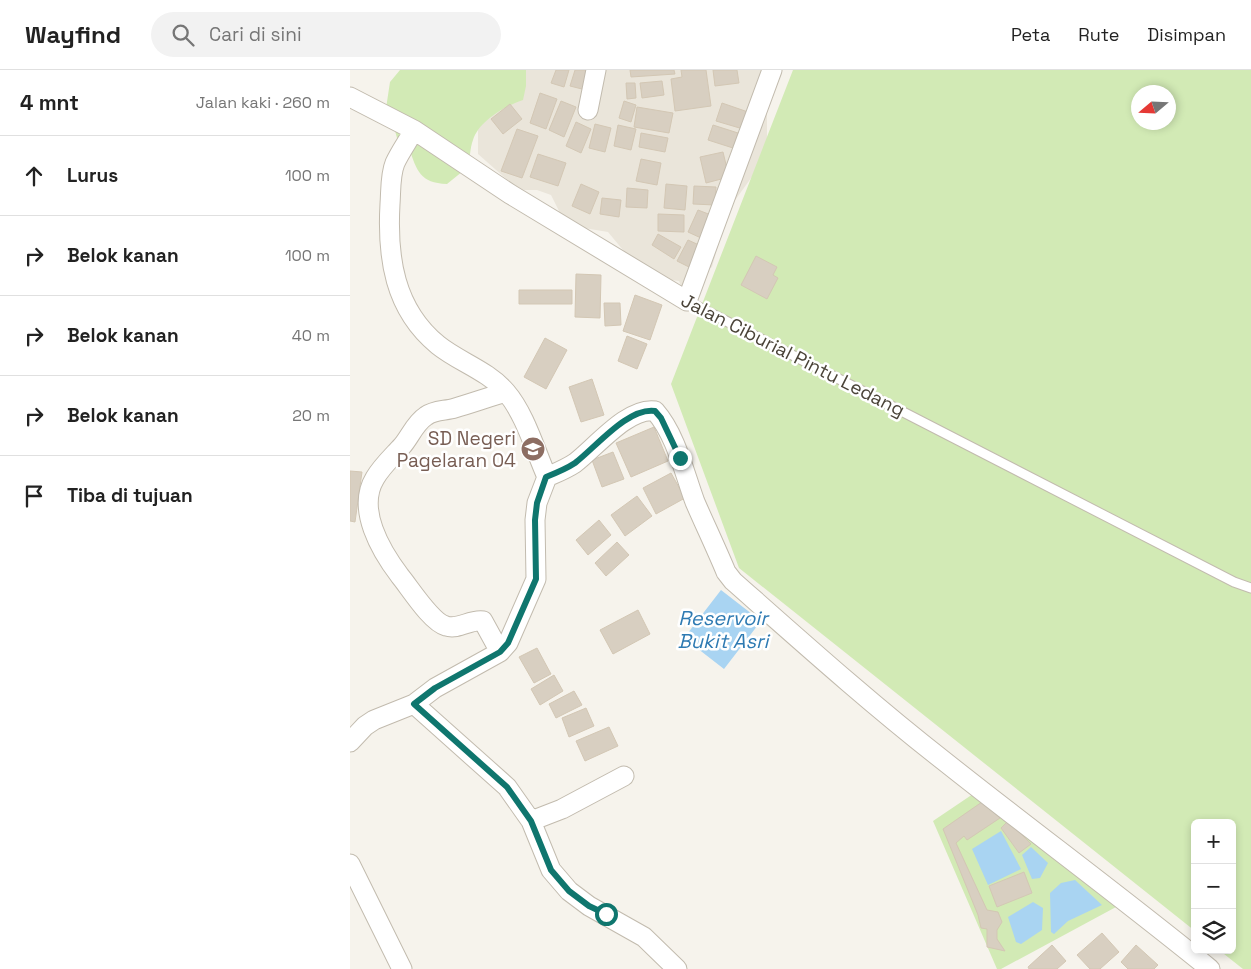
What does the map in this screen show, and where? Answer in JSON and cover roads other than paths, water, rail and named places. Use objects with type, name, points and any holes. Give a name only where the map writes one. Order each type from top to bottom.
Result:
[{"type":"street","points":[[588,110],[596,70]]},
{"type":"street","points":[[687,301],[772,70]]},
{"type":"street","name":"Jalan Ciburial Pintu Ledang","points":[[350,97],[414,130],[510,194],[687,301]]},
{"type":"street","points":[[350,742],[374,720],[414,704],[435,688],[500,652],[513,632],[536,579],[535,520],[537,503],[546,477],[521,414],[506,392],[475,366],[439,346],[426,334],[403,303],[393,273],[388,236],[390,194],[395,164],[414,130]]},
{"type":"street","points":[[500,652],[483,621],[476,620],[457,627],[447,627],[440,624],[430,613],[397,571],[371,526],[368,503],[374,479],[406,442],[420,420],[436,412],[506,392]]},
{"type":"street","points":[[546,477],[574,463],[632,416],[646,410],[655,411],[661,418],[680,458],[696,502],[726,572],[733,581],[839,674],[943,761],[1146,917],[1210,969]]},
{"type":"street","points":[[414,704],[507,787],[531,821],[551,870],[569,891],[589,906],[644,937],[677,969]]},
{"type":"street","points":[[531,821],[624,776]]},
{"type":"street","points":[[350,864],[402,969]]},
{"type":"lane","name":"Jalan Ciburial Pintu Ledang","points":[[687,301],[1225,577],[1251,588]]},
{"type":"water","name":"Reservoir Bukit Asri","points":[[721,590],[761,621],[724,669],[684,638]]},
{"type":"water","points":[[1001,831],[1021,869],[988,885],[972,849]]},
{"type":"water","points":[[1031,847],[1048,863],[1040,878],[1032,879],[1022,855]]},
{"type":"water","points":[[1075,880],[1102,905],[1068,921],[1054,934],[1051,932],[1050,893],[1061,883]]},
{"type":"water","points":[[1033,902],[1043,908],[1042,930],[1021,944],[1016,942],[1008,917]]},
{"type":"place","name":"SD Negeri Pagelaran 04","points":[[533,449]]}]
